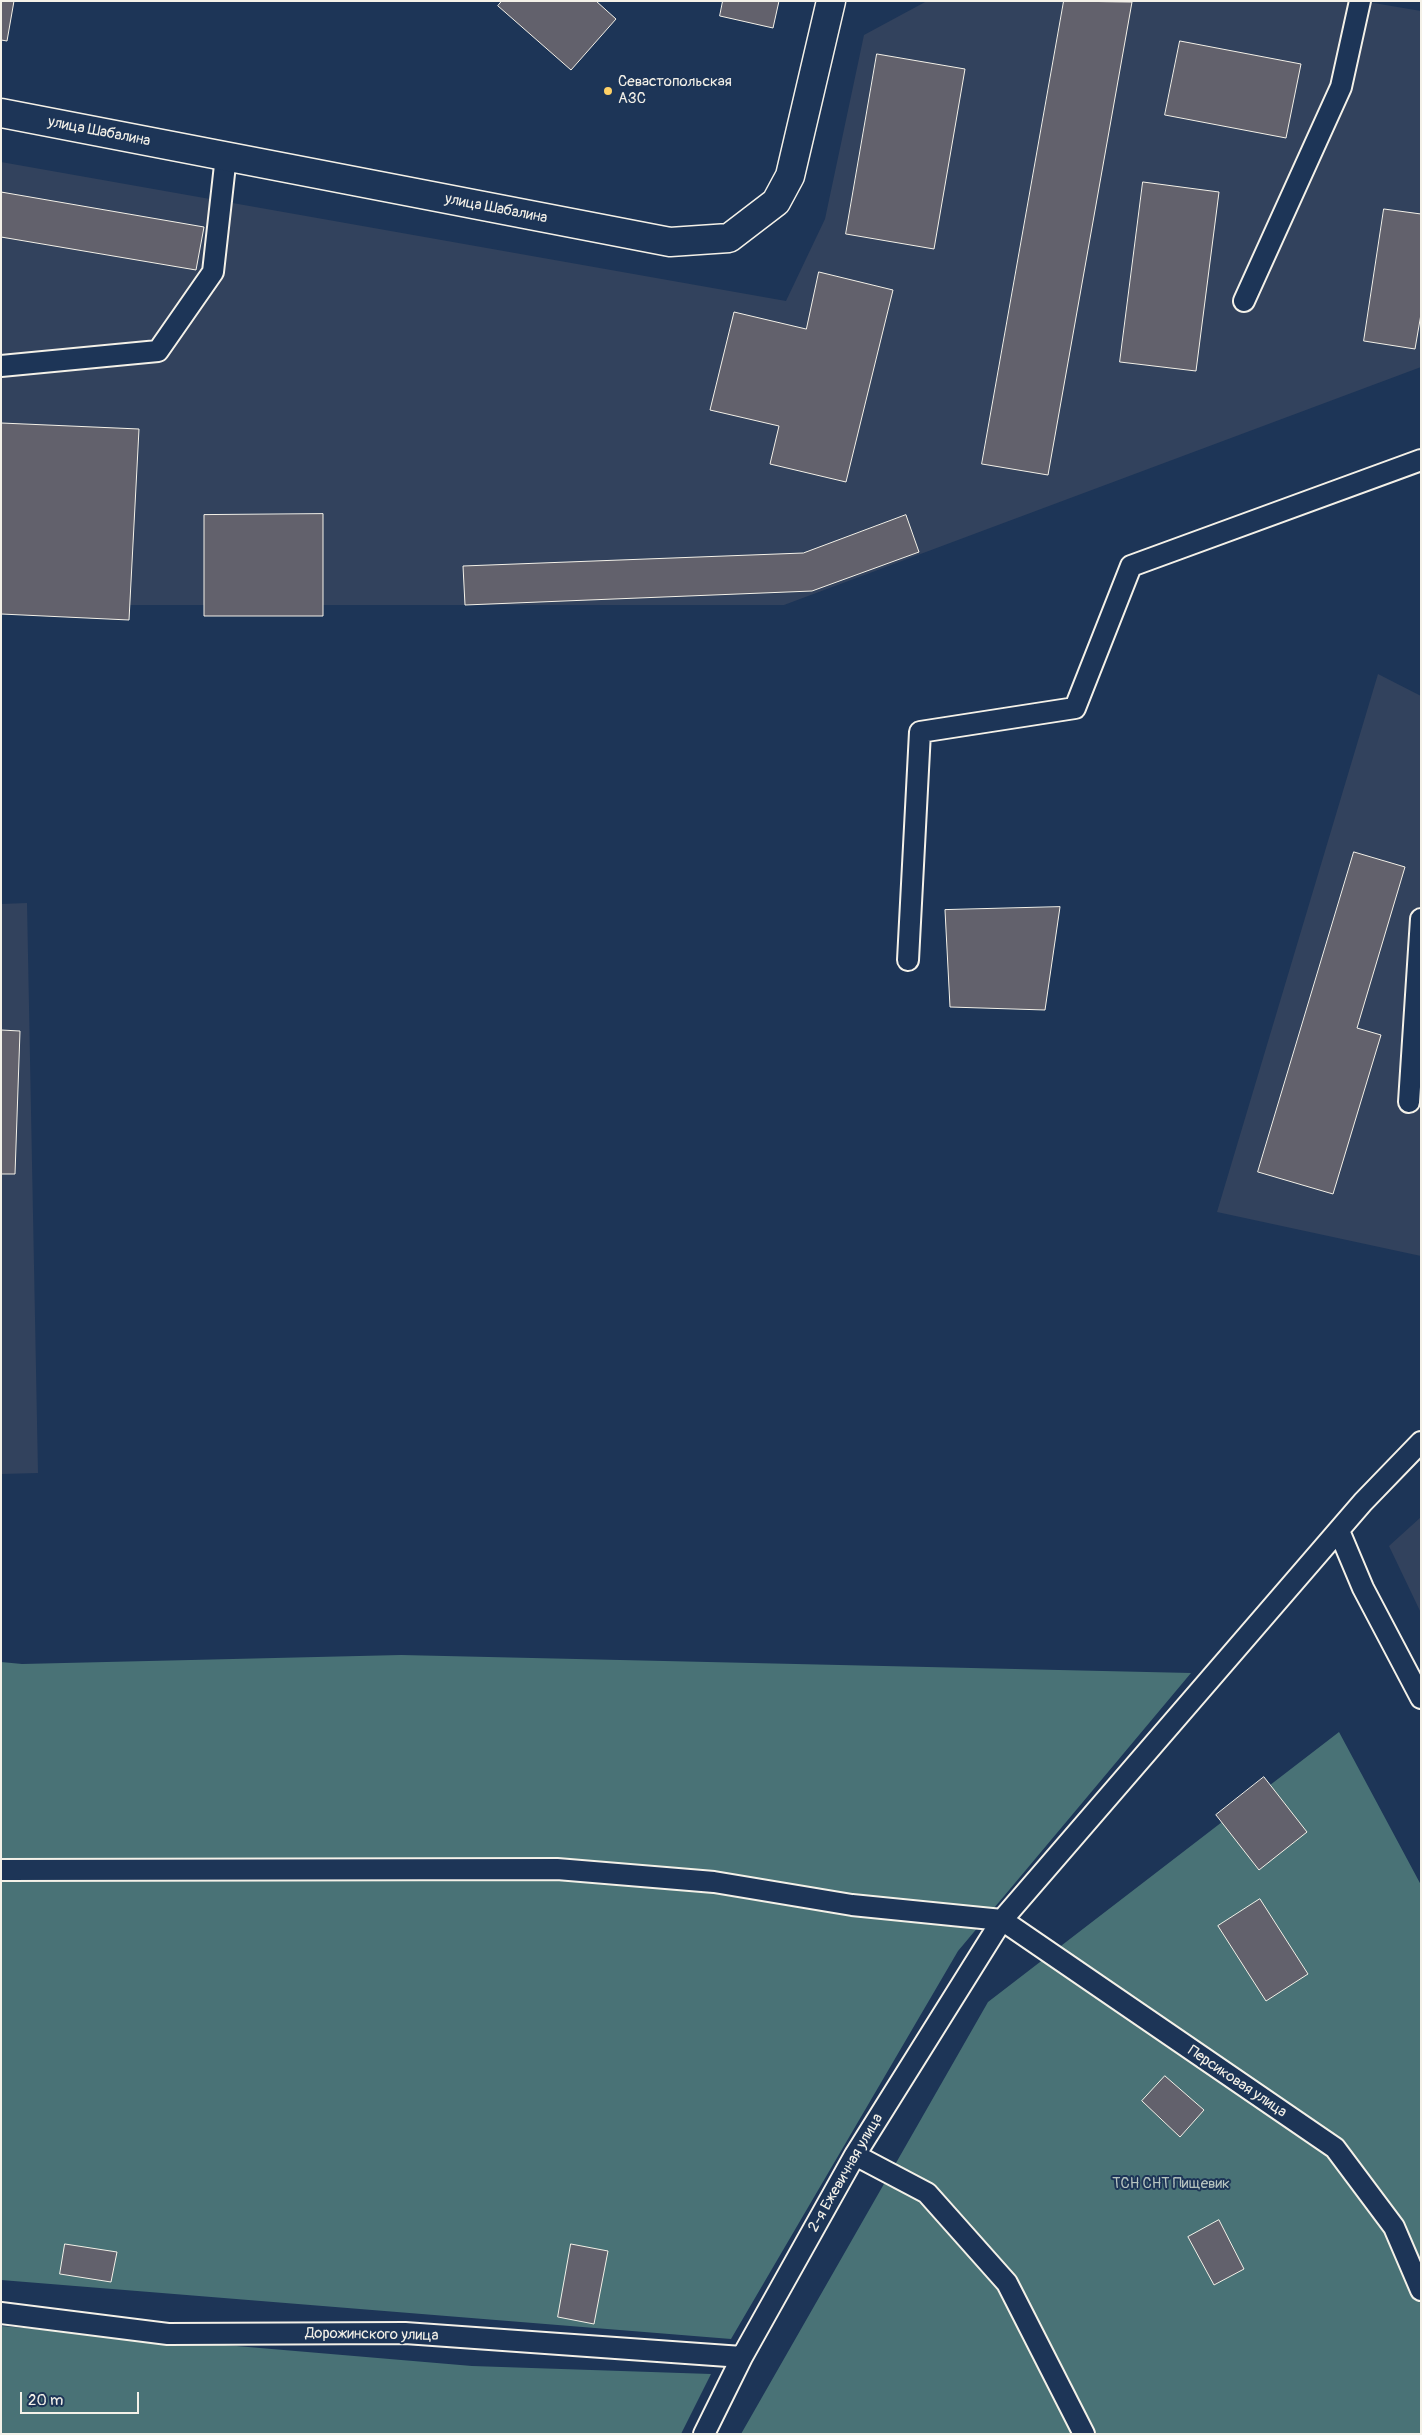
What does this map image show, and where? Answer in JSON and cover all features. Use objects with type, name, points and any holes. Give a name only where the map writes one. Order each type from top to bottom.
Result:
[{"type":"main road","name":"улица Шабалина","points":[[1,113],[670,242],[729,238],[776,202],[790,176],[831,1]]},
{"type":"lane","points":[[1244,301],[1342,87],[1360,1]]},
{"type":"lane","points":[[1,366],[158,351],[213,272],[226,156]]},
{"type":"lane","points":[[908,960],[920,732],[1075,708],[1131,566],[1421,460]]},
{"type":"lane","points":[[1409,1102],[1421,919]]},
{"type":"lane","name":"2-я Ежевичная улица","points":[[704,2434],[742,2357],[855,2155],[1002,1920],[1339,1531],[1421,1442]]},
{"type":"lane","points":[[1339,1531],[1363,1588],[1421,1698]]},
{"type":"lane","points":[[1,1870],[557,1868],[714,1882],[852,1905],[1002,1920]]},
{"type":"lane","name":"Персиковая улица","points":[[1002,1920],[1335,2148],[1394,2227],[1421,2290]]},
{"type":"lane","points":[[855,2155],[927,2194],[1007,2283],[1084,2434]]},
{"type":"lane","name":"Дорожинского улица","points":[[1,2313],[168,2334],[405,2333],[742,2357]]},
{"type":"shaded area","points":[[927,1],[1362,1],[1421,11],[1421,367],[784,605],[1,605],[1,162],[786,301],[825,219],[864,35]]},
{"type":"shaded area","points":[[1378,674],[1421,696],[1421,1256],[1217,1212]]},
{"type":"shaded area","points":[[27,903],[38,1473],[1,1474],[1,904]]},
{"type":"shaded area","points":[[1421,1517],[1421,1613],[1389,1546]]},
{"type":"green space","points":[[401,1655],[1191,1673],[958,1951],[731,2339],[1,2280],[1,1662],[22,1664]]},
{"type":"green space","name":"ТСН СНТ Пищевик","points":[[1339,1732],[1421,1885],[1421,2434],[741,2434],[988,2002]]},
{"type":"green space","points":[[1,2326],[472,2366],[711,2374],[681,2434],[1,2434]]},
{"type":"building","points":[[1,1],[14,1],[7,41],[1,40]]},
{"type":"building","points":[[502,1],[596,1],[616,19],[571,70],[498,6]]},
{"type":"building","points":[[723,1],[779,1],[773,28],[720,16]]},
{"type":"building","points":[[1064,1],[1132,2],[1048,475],[982,464]]},
{"type":"building","points":[[1180,41],[1301,64],[1286,138],[1165,115]]},
{"type":"building","points":[[877,54],[965,69],[934,249],[846,234]]},
{"type":"building","points":[[1143,182],[1219,192],[1196,371],[1120,362]]},
{"type":"building","points":[[1,192],[204,227],[196,270],[1,237]]},
{"type":"building","points":[[1384,209],[1421,214],[1421,314],[1415,349],[1364,341]]},
{"type":"building","points":[[819,272],[893,290],[846,482],[770,464],[779,426],[710,410],[734,312],[806,329]]},
{"type":"building","points":[[1,423],[139,429],[129,620],[1,614]]},
{"type":"building","points":[[323,514],[323,616],[204,616],[204,515]]},
{"type":"building","points":[[906,515],[919,552],[812,591],[465,605],[463,566],[803,553]]},
{"type":"building","points":[[1354,852],[1405,867],[1357,1028],[1381,1035],[1333,1194],[1258,1172]]},
{"type":"building","points":[[1060,907],[1045,1010],[950,1007],[945,910]]},
{"type":"building","points":[[1,1030],[20,1031],[15,1174],[1,1174]]},
{"type":"building","points":[[1264,1777],[1307,1832],[1259,1870],[1216,1815]]},
{"type":"building","points":[[1260,1899],[1308,1974],[1266,2001],[1218,1926]]},
{"type":"building","points":[[1165,2076],[1204,2110],[1180,2137],[1142,2101]]},
{"type":"building","points":[[1219,2220],[1244,2269],[1214,2285],[1188,2237]]},
{"type":"building","points":[[65,2244],[117,2252],[111,2282],[60,2274]]},
{"type":"building","points":[[571,2244],[608,2251],[594,2324],[558,2317]]},
{"type":"place","name":"Севастопольская АЗС","points":[[608,91]]}]
